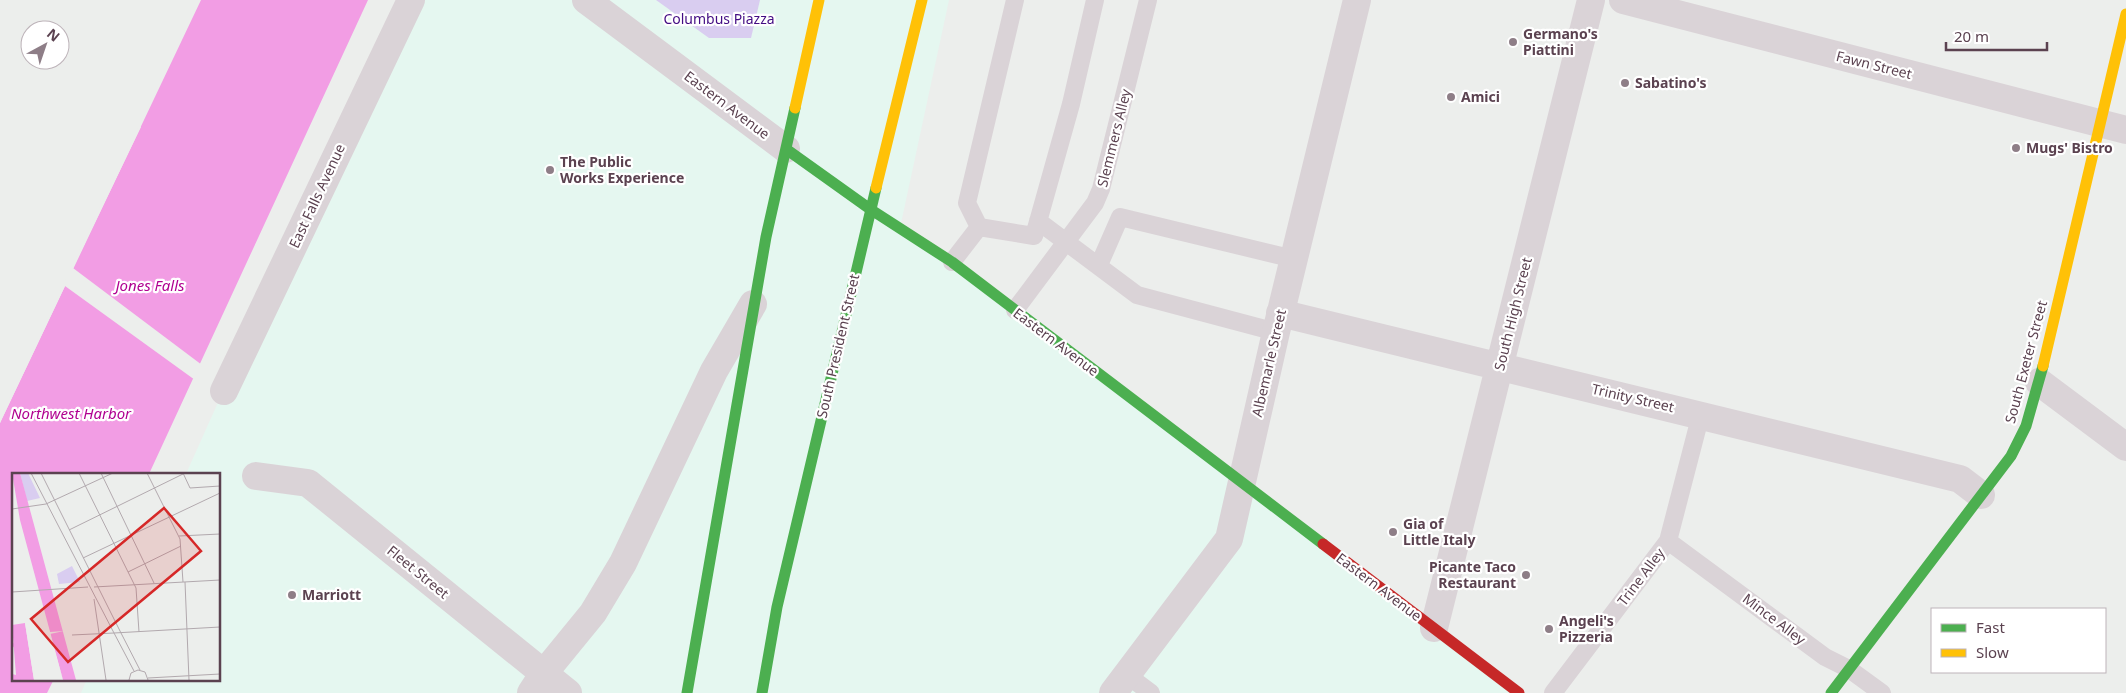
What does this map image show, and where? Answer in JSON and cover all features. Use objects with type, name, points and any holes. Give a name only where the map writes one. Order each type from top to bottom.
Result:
[{"type":"main road","points":[[688,693],[766,237],[819,0]]},
{"type":"main road","name":"South President Street","points":[[762,693],[777,607],[870,209],[922,0]]},
{"type":"main road","name":"South Exeter Street","points":[[1831,693],[2011,456],[2028,421],[2039,382],[2126,14]]},
{"type":"main road","name":"Eastern Avenue","points":[[786,149],[870,209],[952,262],[1519,693]]},
{"type":"street","name":"East Falls Avenue","points":[[224,391],[411,0]]},
{"type":"street","name":"Eastern Avenue","points":[[586,0],[786,149]]},
{"type":"street","name":"Albemarle Street","points":[[1120,684],[1229,539],[1278,322],[1357,0]]},
{"type":"street","name":"South High Street","points":[[1434,628],[1592,0]]},
{"type":"street","name":"Fawn Street","points":[[1622,0],[2126,130]]},
{"type":"street","points":[[537,683],[593,613],[623,563],[710,379],[754,302]]},
{"type":"street","name":"Trinity Street","points":[[1278,322],[1500,366],[1701,414],[1960,479],[1981,495]]},
{"type":"street","points":[[2039,382],[2126,447]]},
{"type":"street","name":"Fleet Street","points":[[256,476],[308,484],[537,683],[568,693]]},
{"type":"lane","points":[[979,227],[967,203],[1015,0]]},
{"type":"lane","points":[[979,227],[1034,236],[1070,104],[1095,0]]},
{"type":"lane","name":"Slemmers Alley","points":[[1015,310],[1095,203],[1101,189],[1148,0]]},
{"type":"lane","points":[[1099,265],[1120,217],[1294,259]]},
{"type":"lane","points":[[1038,221],[1137,295],[1278,322]]},
{"type":"lane","points":[[952,262],[979,227]]},
{"type":"lane","name":"Trine Alley","points":[[1553,693],[1668,541],[1701,414]]},
{"type":"lane","name":"Mince Alley","points":[[1668,541],[1825,657],[1849,669],[1882,693]]},
{"type":"lane","points":[[1120,684],[1151,693]]},
{"type":"shaded area","points":[[398,0],[949,0],[900,228],[1519,693],[81,693],[87,680],[220,680],[220,473],[186,473]]},
{"type":"green space","name":"Columbus Piazza","points":[[656,0],[760,0],[751,38],[709,38]]},
{"type":"water","name":"Jones Falls","points":[[201,0],[368,0],[149,473],[12,473],[12,680],[54,680],[47,693],[0,693],[0,423]]},
{"type":"pier","points":[[139,125],[141,127],[73,268],[202,365],[195,380],[65,286],[0,423],[0,417]]},
{"type":"traffic: fast","points":[[687,693],[766,237],[795,108]]},
{"type":"traffic: fast","points":[[786,149],[870,209],[952,262],[1323,544]]},
{"type":"traffic: fast","points":[[762,693],[777,607],[876,188]]},
{"type":"traffic: fast","points":[[1831,693],[2011,456],[2026,426],[2043,366]]},
{"type":"traffic: slow","points":[[795,108],[819,0]]},
{"type":"traffic: slow","points":[[876,188],[922,0]]},
{"type":"traffic: slow","points":[[2043,366],[2126,14]]},
{"type":"traffic: jam","points":[[1323,544],[1519,693]]},
{"type":"place","name":"Germano's Piattini","points":[[1513,42]]},
{"type":"place","name":"Sabatino's","points":[[1625,83]]},
{"type":"place","name":"Amici","points":[[1451,97]]},
{"type":"place","name":"Mugs' Bistro","points":[[2016,148]]},
{"type":"place","name":"The Public Works Experience","points":[[550,170]]},
{"type":"place","name":"Gia of Little Italy","points":[[1393,532]]},
{"type":"place","name":"Picante Taco Restaurant","points":[[1526,575]]},
{"type":"place","name":"Marriott","points":[[292,595]]},
{"type":"place","name":"Angeli's Pizzeria","points":[[1549,629]]},
{"type":"water label","name":"Northwest Harbor","points":[[71,414]]}]
